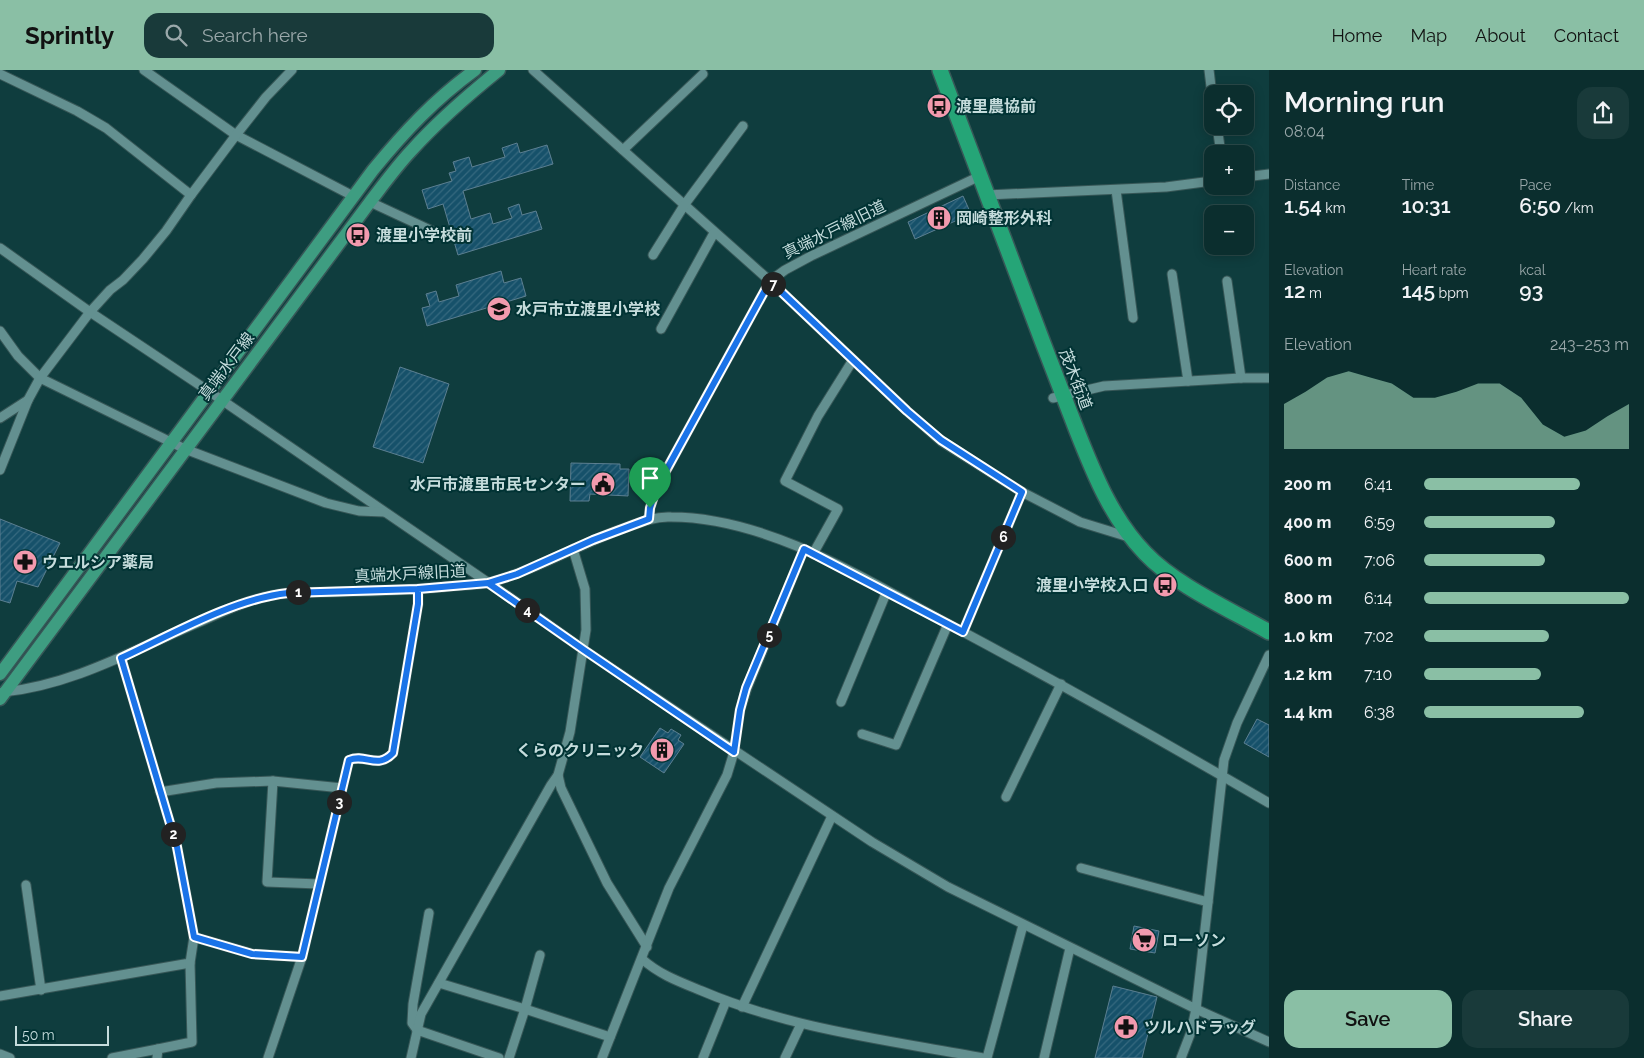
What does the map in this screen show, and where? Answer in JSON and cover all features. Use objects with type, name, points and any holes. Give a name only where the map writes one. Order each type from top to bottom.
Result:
[{"type":"highway","name":"茂木街道","points":[[940,70],[987,195],[1058,396],[1116,516],[1150,558],[1177,579],[1269,632]]},
{"type":"main road","name":"真端水戸線","points":[[0,674],[354,196],[403,134],[454,85],[475,70]]},
{"type":"main road","name":"真端水戸線","points":[[2,694],[370,202],[410,152],[437,123],[499,70]]},
{"type":"street","points":[[144,70],[236,135],[354,196]]},
{"type":"street","points":[[0,470],[28,400],[40,378],[90,312],[143,259],[166,231],[236,135],[266,97],[292,70]]},
{"type":"street","points":[[533,70],[770,281],[907,411],[941,440],[1022,492],[1080,522],[1100,530],[1132,538]]},
{"type":"street","points":[[1209,70],[1211,85]]},
{"type":"street","points":[[0,74],[77,111],[106,128],[191,195]]},
{"type":"street","points":[[622,150],[703,74]]},
{"type":"street","points":[[654,255],[685,204],[744,126]]},
{"type":"street","points":[[1254,176],[1269,174]]},
{"type":"street","name":"真端水戸線旧道","points":[[2,694],[37,688],[121,658],[232,607],[272,594],[418,589],[488,583],[517,574],[593,540],[649,519],[650,508],[657,487],[770,281],[785,270],[811,256],[980,176]]},
{"type":"street","points":[[987,195],[1116,190],[1166,187],[1204,182]]},
{"type":"street","points":[[1116,190],[1133,318]]},
{"type":"street","points":[[370,202],[441,235]]},
{"type":"street","points":[[661,329],[714,232]]},
{"type":"street","points":[[0,248],[90,312],[210,392],[584,650],[734,752],[872,842],[948,887],[1023,925],[1196,1009],[1269,1042]]},
{"type":"street","points":[[1172,274],[1188,381]]},
{"type":"street","points":[[1227,281],[1241,378]]},
{"type":"street","points":[[0,331],[18,356],[40,378],[184,449],[326,503],[358,511],[384,512]]},
{"type":"street","points":[[813,554],[838,509],[786,481],[818,416],[853,360]]},
{"type":"street","points":[[1058,396],[1104,386],[1269,378]]},
{"type":"street","points":[[0,418],[28,400]]},
{"type":"street","points":[[963,632],[1022,492]]},
{"type":"street","points":[[649,519],[669,516],[720,522],[804,549],[1061,684],[1269,802]]},
{"type":"street","points":[[411,1058],[421,1014],[551,785],[558,776],[570,732],[586,630],[585,589],[573,549]]},
{"type":"street","points":[[602,1058],[669,888],[727,775],[734,752],[740,710],[746,688],[804,549]]},
{"type":"street","points":[[268,1058],[302,957],[349,760],[356,757],[377,762],[387,760],[393,753],[418,604],[418,589]]},
{"type":"street","points":[[841,702],[887,591]]},
{"type":"street","points":[[862,734],[896,745],[948,624]]},
{"type":"street","points":[[1181,1058],[1191,1032],[1196,1009],[1224,760],[1230,740],[1269,655]]},
{"type":"street","points":[[112,1058],[158,1054],[192,1042],[190,963],[194,937],[177,847],[121,658]]},
{"type":"street","points":[[1006,797],[1061,684]]},
{"type":"street","points":[[558,776],[561,788],[607,883],[647,947]]},
{"type":"street","points":[[160,792],[216,783],[273,781],[342,788]]},
{"type":"street","points":[[273,781],[267,882],[319,884]]},
{"type":"street","points":[[742,1007],[832,816]]},
{"type":"street","points":[[1081,868],[1208,902]]},
{"type":"street","points":[[26,885],[41,990]]},
{"type":"street","points":[[429,913],[413,1004],[412,1023],[417,1030],[499,1058]]},
{"type":"street","points":[[642,959],[666,977],[742,1007],[801,1024],[945,1055],[985,1058],[1023,925]]},
{"type":"street","points":[[194,937],[252,954],[302,957]]},
{"type":"street","points":[[1044,1058],[1070,948]]},
{"type":"street","points":[[509,1058],[540,955]]},
{"type":"street","points":[[0,996],[190,963]]},
{"type":"street","points":[[439,983],[525,1009],[610,1038]]},
{"type":"street","points":[[703,1058],[726,1001]]},
{"type":"street","points":[[785,1058],[801,1024]]},
{"type":"street","points":[[0,1054],[10,1058]]},
{"type":"building","points":[[517,143],[520,153],[547,145],[553,164],[463,191],[471,219],[490,213],[493,224],[512,218],[508,208],[519,204],[522,215],[536,211],[542,229],[458,255],[443,204],[428,209],[422,190],[452,181],[449,173],[456,171],[453,162],[469,157],[472,167],[505,157],[502,148]]},
{"type":"building","name":"岡崎整形外科","points":[[963,196],[971,214],[915,239],[908,222]]},
{"type":"building","points":[[501,271],[504,283],[521,278],[526,296],[427,326],[422,308],[430,306],[426,294],[436,291],[439,302],[459,296],[456,285]]},
{"type":"building","points":[[400,367],[449,384],[423,463],[373,447]]},
{"type":"building","points":[[571,463],[620,464],[620,469],[629,469],[628,496],[590,494],[589,501],[570,501]]},
{"type":"building","name":"ウエルシア薬局","points":[[0,519],[60,543],[38,587],[17,581],[10,603],[0,600]]},
{"type":"building","points":[[1257,719],[1269,725],[1269,757],[1244,743]]},
{"type":"building","name":"くらのクリニック","points":[[660,728],[668,733],[671,729],[681,735],[678,740],[684,744],[664,773],[640,757]]},
{"type":"building","name":"ローソン","points":[[1134,926],[1159,931],[1155,953],[1130,949]]},
{"type":"building","name":"ツルハドラッグ","points":[[1113,986],[1157,997],[1142,1058],[1095,1058]]},
{"type":"place","name":"渡里農協前","points":[[939,106]]},
{"type":"place","name":"岡崎整形外科","points":[[939,218]]},
{"type":"place","name":"渡里小学校前","points":[[358,235]]},
{"type":"place","name":"水戸市立渡里小学校","points":[[499,309]]},
{"type":"place","name":"水戸市渡里市民センター","points":[[603,484]]},
{"type":"place","name":"ウエルシア薬局","points":[[25,562]]},
{"type":"place","name":"渡里小学校入口","points":[[1165,585]]},
{"type":"place","name":"くらのクリニック","points":[[662,750]]},
{"type":"place","name":"ローソン","points":[[1144,940]]},
{"type":"place","name":"ツルハドラッグ","points":[[1126,1027]]},
{"type":"route","points":[[650,508],[649,519],[593,540],[517,574],[488,583],[418,589],[272,594],[232,607],[121,658],[177,847],[194,937],[252,954],[302,957],[349,760],[356,757],[377,762],[387,760],[393,753],[418,604],[418,589],[436,588],[488,583],[734,752],[740,710],[746,688],[804,549],[963,632],[1022,492],[941,440],[907,411],[770,281],[657,487],[650,508]]}]
